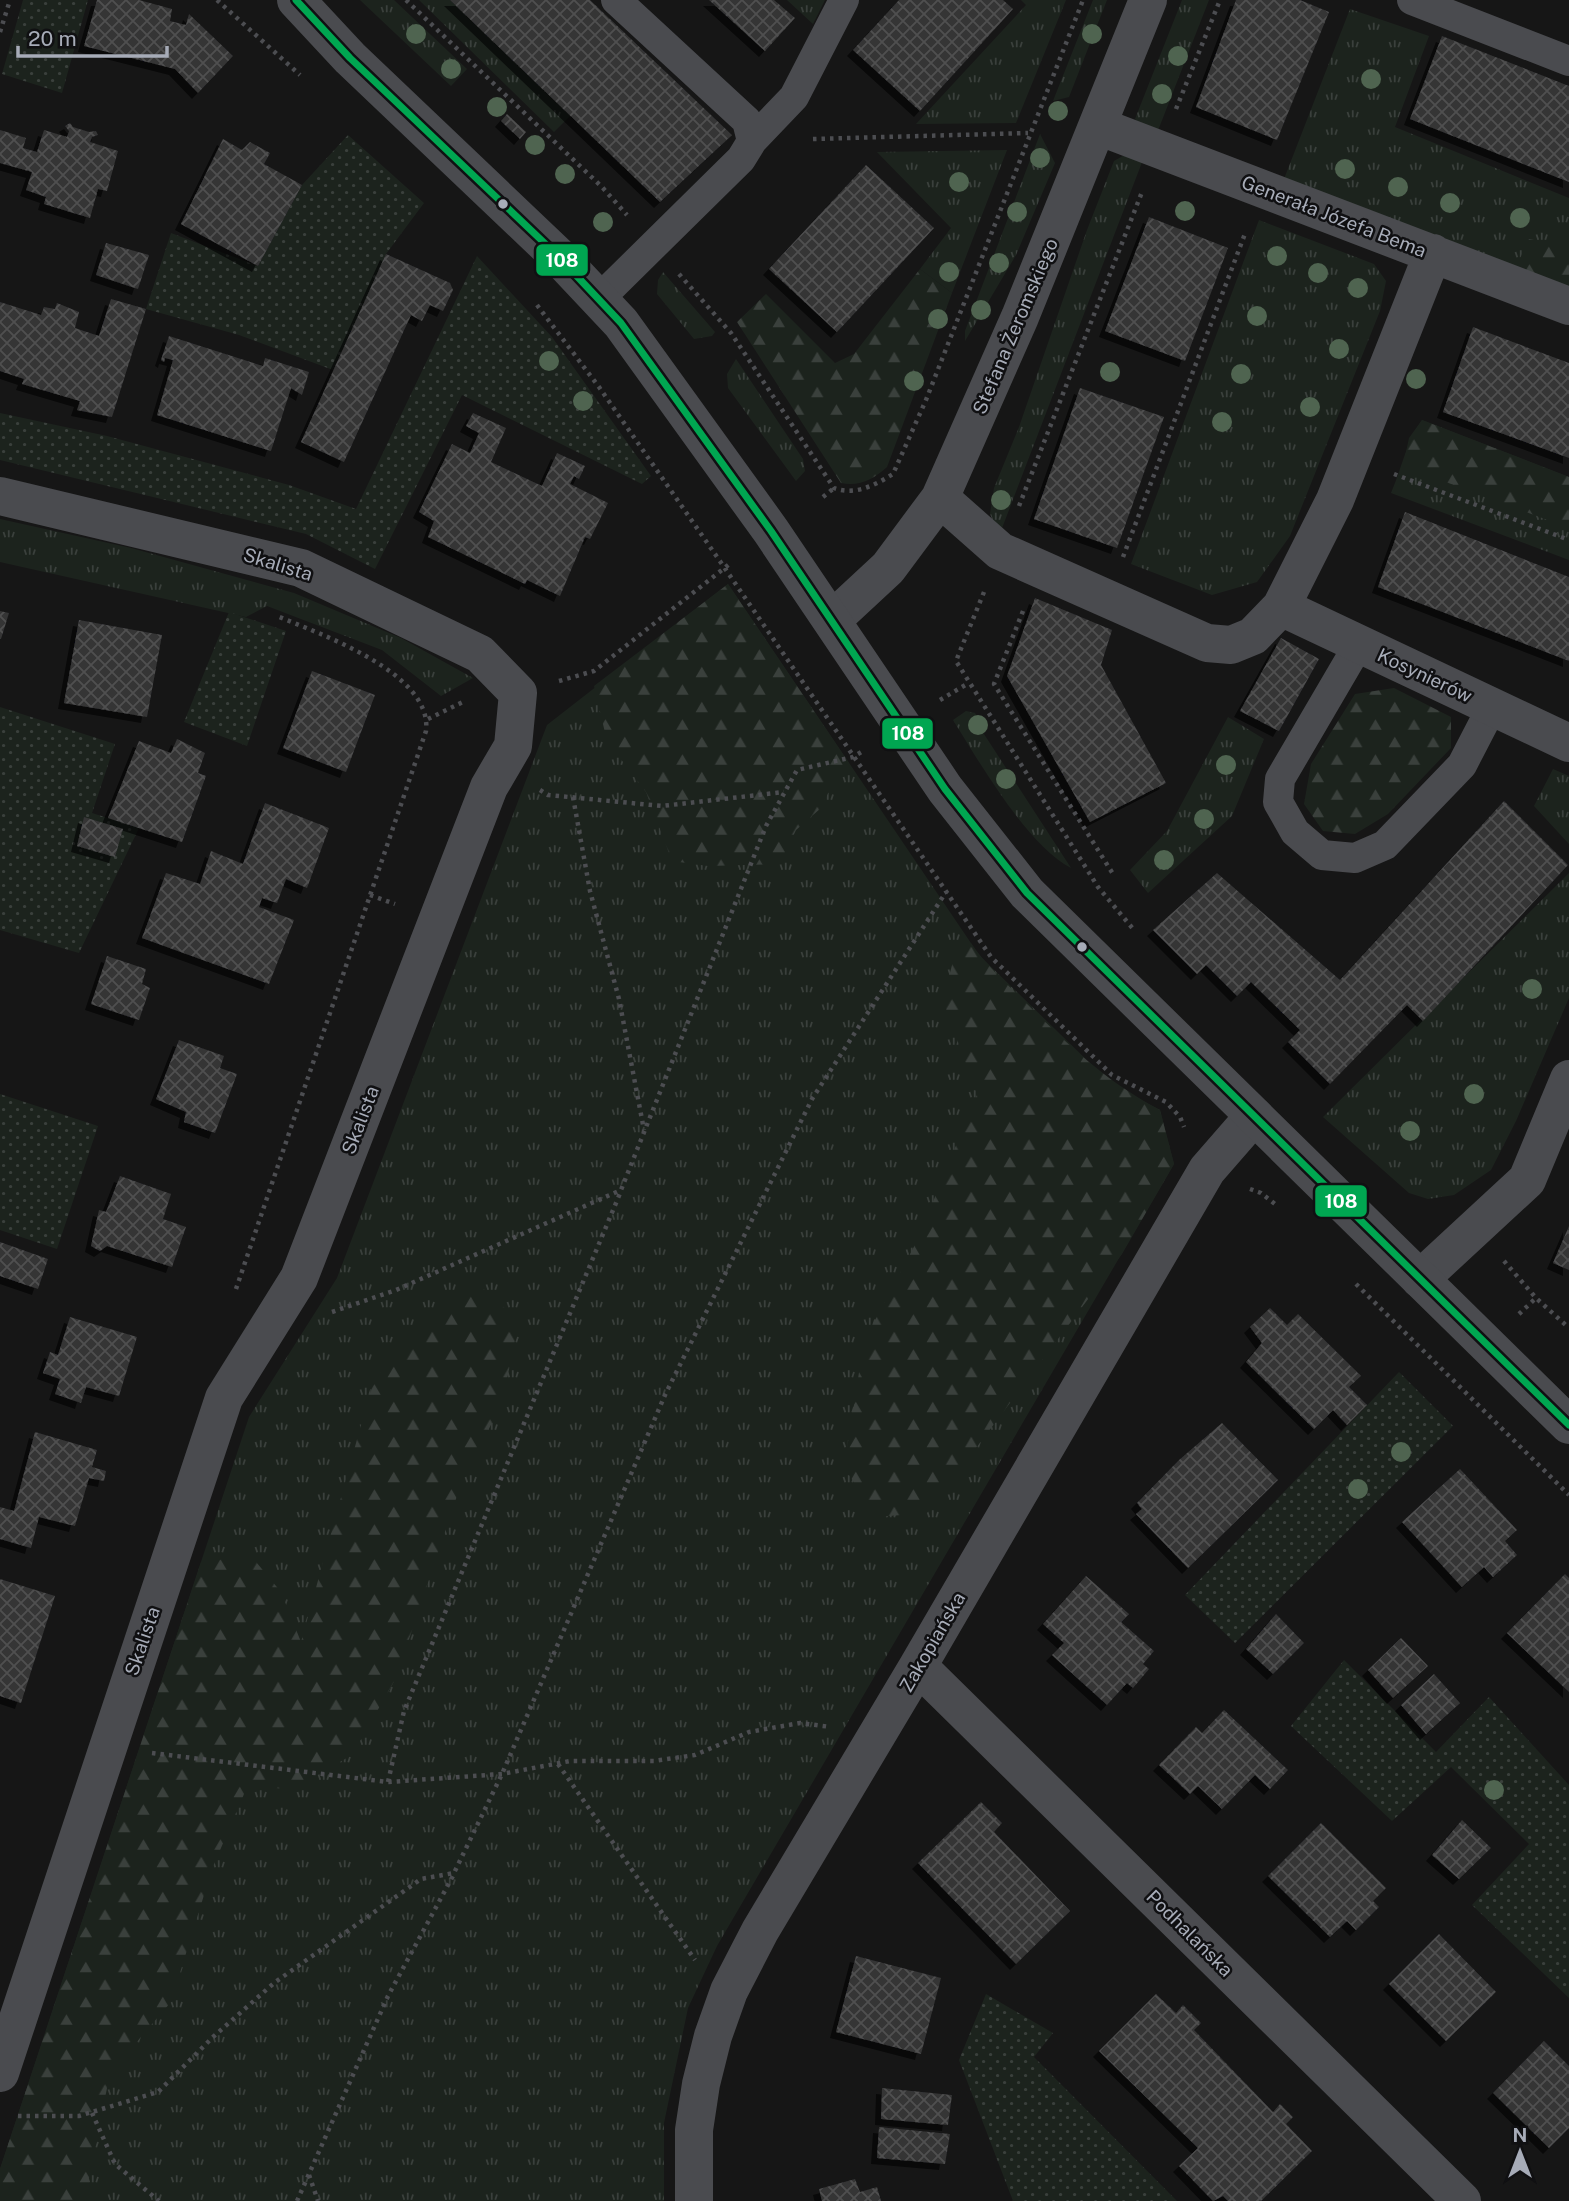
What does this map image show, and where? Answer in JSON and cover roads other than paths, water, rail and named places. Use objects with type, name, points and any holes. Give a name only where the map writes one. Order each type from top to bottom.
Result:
[{"type":"street","points":[[296,0],[350,58],[600,298],[678,402],[832,620],[945,789],[1027,893],[1569,1425]]},
{"type":"street","name":"Stefana Żeromskiego","points":[[832,620],[888,568],[940,498],[1020,317],[1148,0]]},
{"type":"street","name":"Generała Józefa Bema","points":[[1098,126],[1569,306]]},
{"type":"street","points":[[940,498],[1000,551],[1207,643],[1231,645],[1253,636],[1281,607],[1335,500],[1433,253]]},
{"type":"street","name":"Skalista","points":[[0,496],[301,568],[480,654],[518,694],[513,746],[489,787],[299,1278],[224,1398],[106,1746],[0,2073]]},
{"type":"street","name":"Kosynierów","points":[[1281,607],[1569,743]]},
{"type":"street","points":[[1420,1279],[1527,1180],[1569,1079]]},
{"type":"street","name":"Zakopiańska","points":[[694,2201],[694,2130],[701,2084],[729,1991],[760,1931],[1207,1170],[1254,1116]]},
{"type":"street","name":"Podhalańska","points":[[918,1666],[1462,2201]]},
{"type":"lane","points":[[616,0],[747,121],[752,141]]},
{"type":"lane","points":[[600,298],[741,159],[752,141],[794,97],[845,0]]},
{"type":"lane","points":[[1412,0],[1569,61]]},
{"type":"lane","points":[[1359,644],[1280,779],[1278,802],[1295,832],[1322,855],[1355,858],[1385,845],[1462,765],[1492,707]]}]
